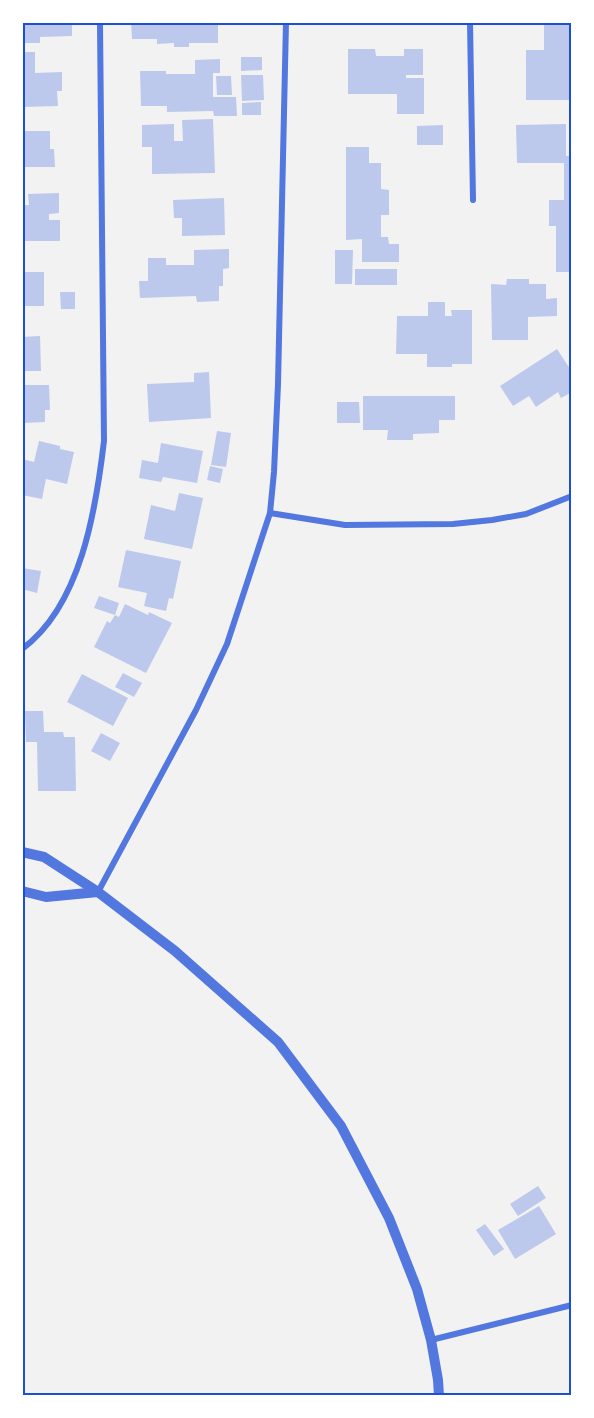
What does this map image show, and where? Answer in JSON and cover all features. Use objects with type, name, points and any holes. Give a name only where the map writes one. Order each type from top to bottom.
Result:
[{"type":"street","points":[[22,649],[38,638],[59,609],[76,568],[90,526],[103,452],[100,22]]},
{"type":"street","points":[[98,892],[196,710],[227,644],[270,513],[278,394],[286,22]]},
{"type":"street","points":[[470,22],[472,200]]},
{"type":"street","points":[[270,513],[345,525],[453,524],[526,514],[572,496]]},
{"type":"street","points":[[22,852],[44,857],[98,892],[175,951],[278,1042],[341,1126],[389,1218],[417,1289],[431,1340],[439,1395]]},
{"type":"street","points":[[22,891],[46,897],[98,892]]},
{"type":"street","points":[[431,1340],[572,1305]]},
{"type":"building","points":[[22,22],[72,22],[72,36],[40,37],[40,43],[22,43]]},
{"type":"building","points":[[131,22],[218,22],[218,43],[189,43],[189,47],[174,47],[174,43],[157,44],[157,39],[132,39]]},
{"type":"building","points":[[558,22],[572,22],[572,100],[526,100],[526,50],[544,50],[544,25],[558,25]]},
{"type":"building","points":[[348,49],[375,49],[376,56],[404,56],[404,49],[423,49],[423,75],[406,75],[406,78],[424,78],[424,114],[397,114],[397,94],[348,94]]},
{"type":"building","points":[[22,52],[35,52],[35,73],[62,72],[62,91],[57,91],[58,106],[22,107]]},
{"type":"building","points":[[241,57],[262,57],[262,70],[241,71]]},
{"type":"building","points":[[220,59],[220,73],[213,73],[213,97],[236,97],[237,116],[214,116],[213,111],[167,112],[167,106],[141,106],[140,71],[195,74],[195,60]]},
{"type":"building","points":[[241,75],[263,75],[264,100],[242,101]]},
{"type":"building","points":[[216,76],[231,76],[232,95],[217,95]]},
{"type":"building","points":[[261,102],[261,115],[242,115],[242,103]]},
{"type":"building","points":[[213,119],[215,173],[152,174],[152,147],[142,147],[142,125],[174,124],[174,141],[183,141],[182,120]]},
{"type":"building","points":[[566,124],[566,156],[572,156],[572,272],[556,272],[556,226],[549,226],[549,200],[564,200],[564,163],[517,163],[516,125]]},
{"type":"building","points":[[443,125],[443,145],[417,145],[417,126]]},
{"type":"building","points":[[22,131],[50,131],[50,149],[54,149],[55,167],[23,167]]},
{"type":"building","points":[[346,147],[369,147],[369,163],[381,163],[381,189],[389,190],[389,215],[381,215],[381,237],[388,237],[389,244],[399,244],[399,262],[362,262],[362,239],[346,240]]},
{"type":"building","points":[[59,193],[59,213],[49,214],[49,220],[60,220],[60,241],[22,241],[22,205],[29,205],[28,194]]},
{"type":"building","points":[[224,198],[225,235],[182,236],[182,218],[174,218],[173,200]]},
{"type":"building","points":[[229,249],[229,268],[223,269],[223,286],[219,286],[219,301],[197,302],[196,296],[140,298],[139,281],[148,281],[148,258],[166,258],[166,265],[194,265],[194,250]]},
{"type":"building","points":[[335,250],[353,250],[352,284],[335,284]]},
{"type":"building","points":[[355,269],[397,269],[397,285],[355,285]]},
{"type":"building","points":[[22,272],[44,272],[44,306],[22,306]]},
{"type":"building","points":[[507,279],[529,279],[529,284],[546,284],[546,299],[557,298],[557,316],[528,317],[528,340],[492,340],[491,284],[506,285]]},
{"type":"building","points":[[60,292],[75,292],[75,309],[61,309]]},
{"type":"building","points":[[428,302],[445,302],[445,316],[452,316],[451,310],[472,310],[472,364],[427,367],[427,354],[396,354],[397,316],[428,316]]},
{"type":"building","points":[[40,336],[41,371],[22,371],[22,337]]},
{"type":"building","points":[[557,349],[572,372],[572,392],[561,398],[558,392],[536,407],[529,396],[513,406],[500,386]]},
{"type":"building","points":[[209,372],[211,418],[149,422],[147,384],[194,382],[194,373]]},
{"type":"building","points":[[22,385],[49,385],[50,410],[45,410],[45,422],[22,423]]},
{"type":"building","points":[[363,396],[455,396],[455,420],[439,420],[439,433],[413,434],[413,440],[387,440],[388,430],[363,430]]},
{"type":"building","points":[[337,402],[359,402],[360,423],[337,423]]},
{"type":"building","points":[[217,431],[231,433],[226,467],[211,465]]},
{"type":"building","points":[[39,441],[74,452],[67,484],[46,479],[42,499],[22,495],[22,459],[34,462]]},
{"type":"building","points":[[161,443],[203,451],[197,483],[163,477],[161,482],[139,478],[142,460],[158,463]]},
{"type":"building","points":[[210,466],[223,469],[220,483],[207,480]]},
{"type":"building","points":[[179,493],[203,498],[192,549],[144,539],[151,505],[175,511]]},
{"type":"building","points":[[126,550],[181,561],[173,599],[169,598],[166,611],[144,606],[147,593],[118,587]]},
{"type":"building","points":[[22,568],[41,571],[37,593],[22,589]]},
{"type":"building","points":[[99,596],[119,603],[115,615],[94,608]]},
{"type":"building","points":[[125,604],[172,623],[146,673],[94,647],[107,621],[110,623],[115,615],[119,617]]},
{"type":"building","points":[[123,673],[142,683],[134,697],[115,687]]},
{"type":"building","points":[[82,674],[128,698],[113,726],[67,702]]},
{"type":"building","points":[[25,711],[43,711],[44,732],[63,732],[64,737],[75,737],[76,791],[38,791],[37,742],[26,742]]},
{"type":"building","points":[[101,733],[120,743],[110,761],[91,751]]},
{"type":"building","points":[[538,1186],[546,1198],[518,1216],[510,1204]]},
{"type":"building","points":[[539,1206],[556,1234],[515,1259],[498,1230]]},
{"type":"building","points":[[485,1224],[504,1249],[494,1256],[476,1230]]}]
